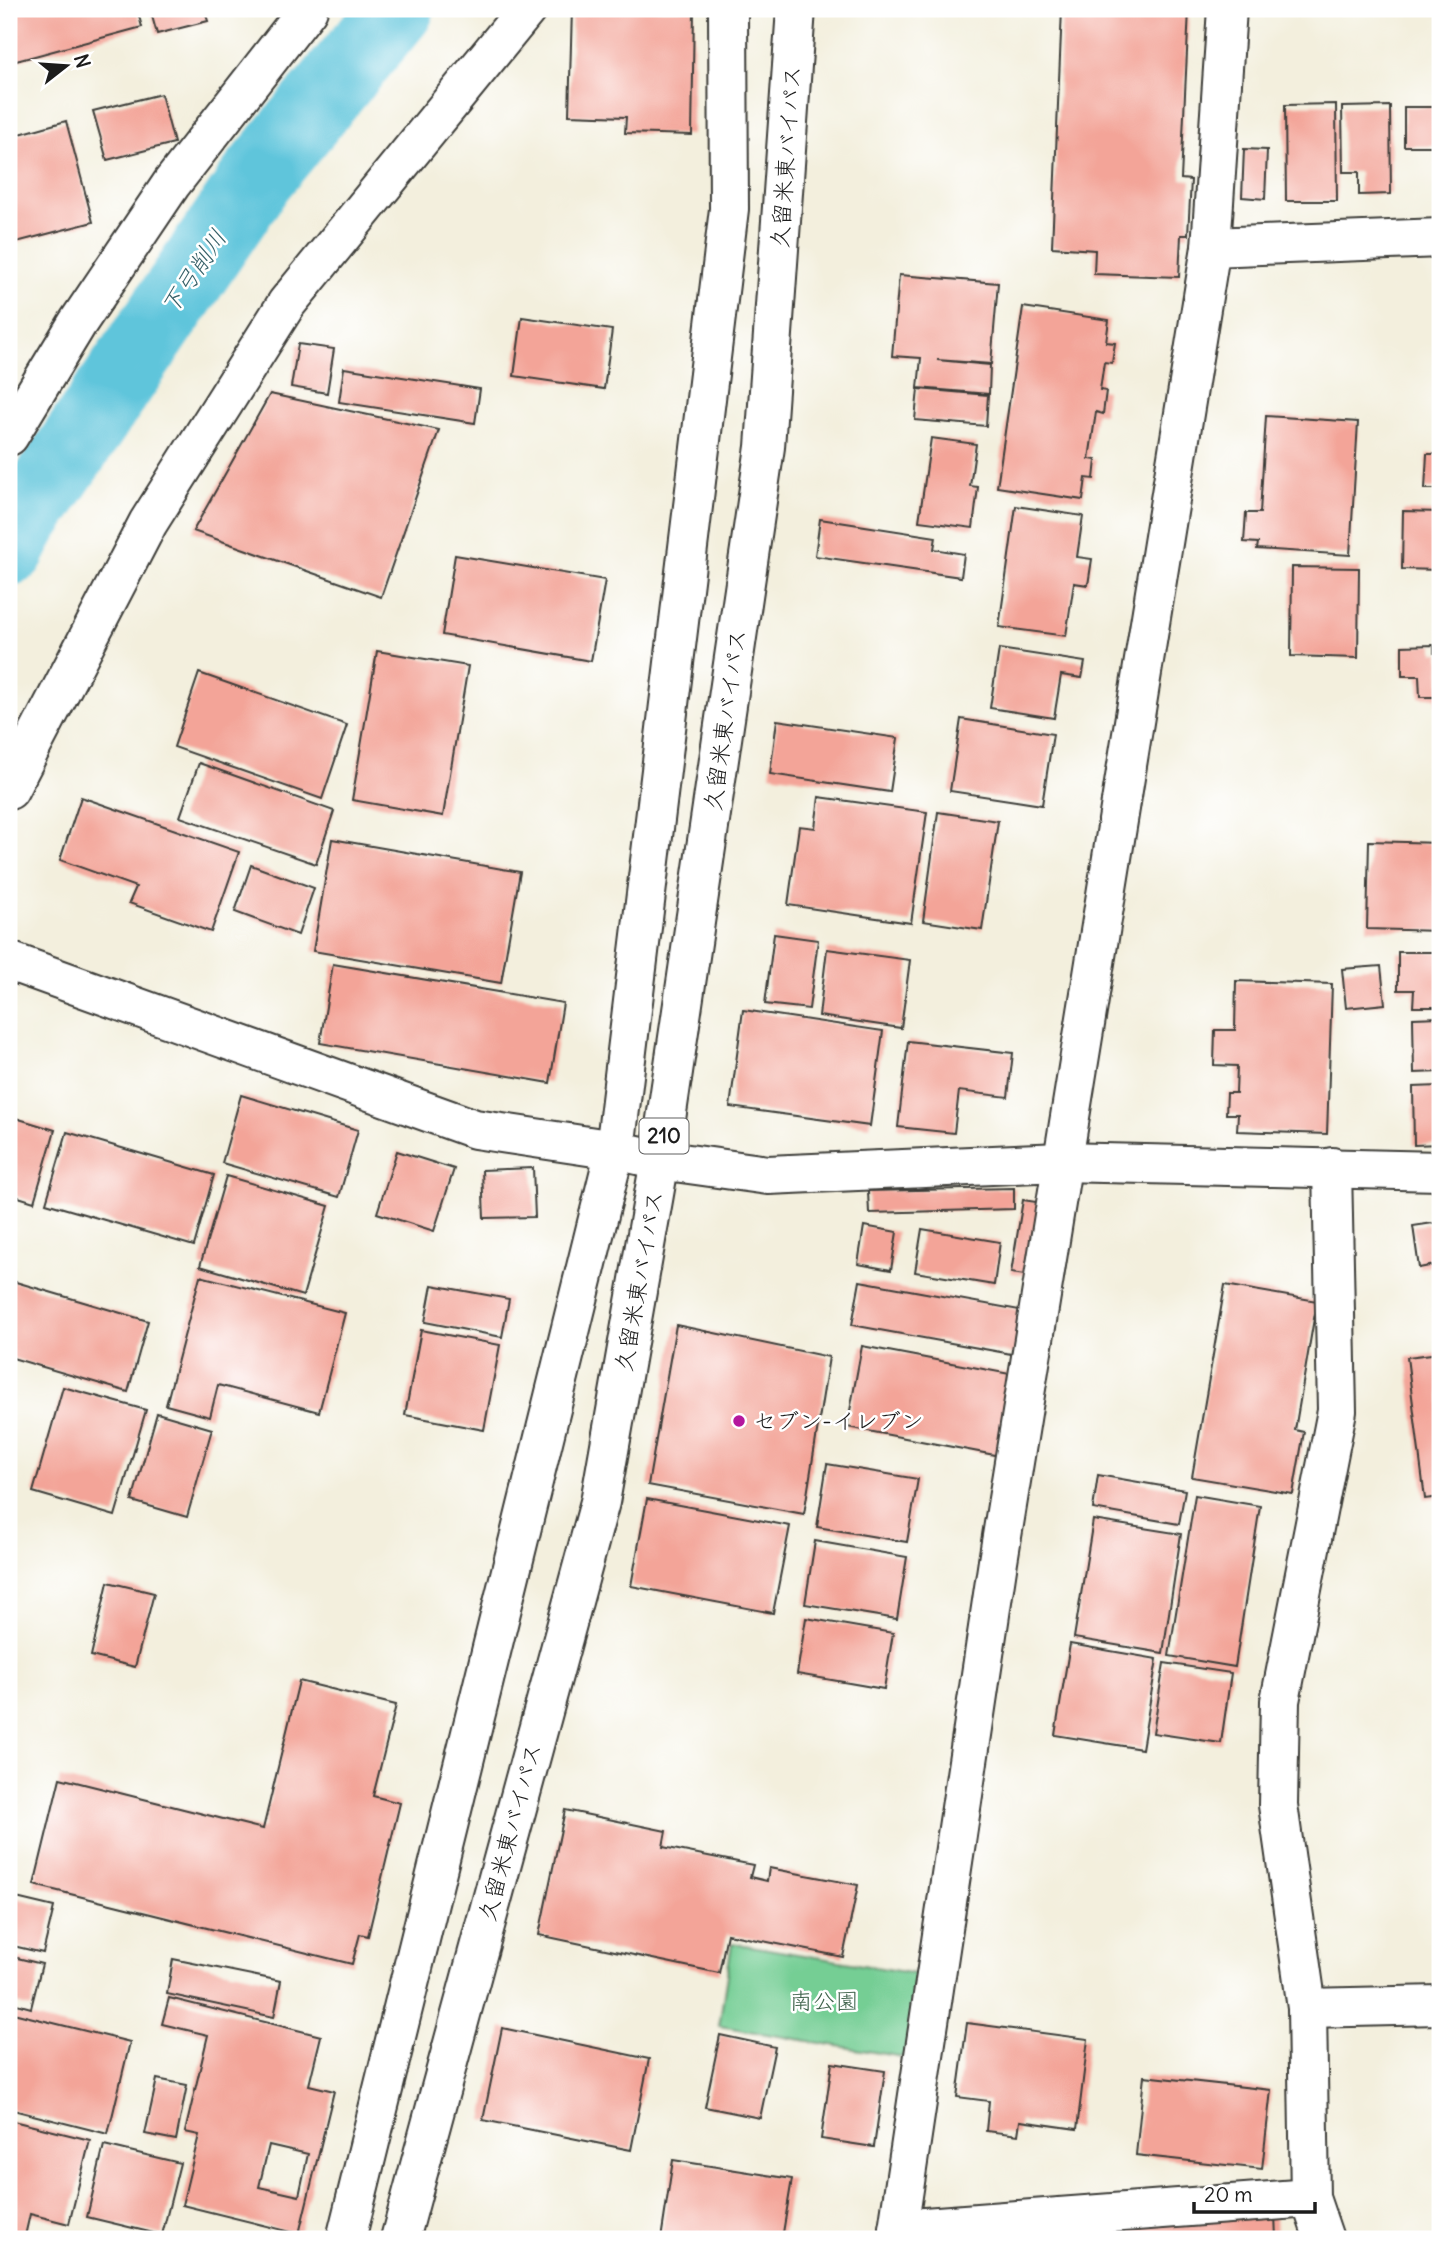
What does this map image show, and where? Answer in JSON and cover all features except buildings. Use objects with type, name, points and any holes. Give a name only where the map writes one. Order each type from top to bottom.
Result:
[{"type":"main road","points":[[9,436],[76,324],[172,183],[308,9]]},
{"type":"main road","points":[[9,790],[148,523],[287,303],[527,9]]},
{"type":"main road","name":"210","points":[[346,2239],[615,1150],[729,209],[728,9]]},
{"type":"main road","name":"久留米東バイパス","points":[[400,2239],[600,1502],[660,1160],[765,447],[796,9]]},
{"type":"main road","points":[[1227,9],[1211,247],[996,1574],[898,2234],[1310,2198]]},
{"type":"main road","points":[[1211,247],[1440,238]]},
{"type":"main road","points":[[9,961],[475,1129],[615,1150],[660,1160],[768,1175],[1061,1162],[1440,1171]]},
{"type":"main road","points":[[1324,2239],[1310,2198],[1307,2008],[1278,1805],[1280,1701],[1337,1411],[1332,1167]]},
{"type":"main road","points":[[1307,2008],[1440,2005]]},
{"type":"green space","name":"南公園","points":[[732,1943],[928,1976],[915,2059],[719,2026]]},
{"type":"waterway","name":"下弓削川","points":[[9,549],[22,523],[259,175],[397,9]]},
{"type":"place","name":"セブン-イレブン","points":[[739,1421]]}]
